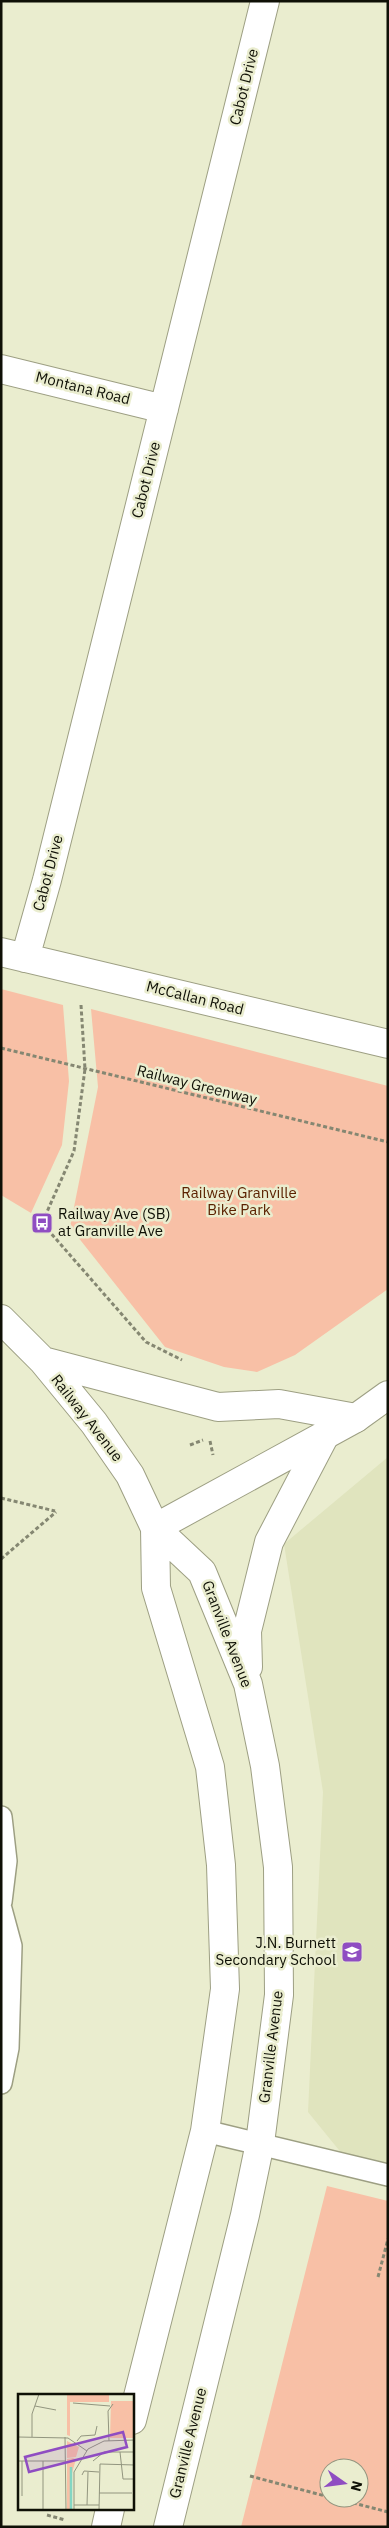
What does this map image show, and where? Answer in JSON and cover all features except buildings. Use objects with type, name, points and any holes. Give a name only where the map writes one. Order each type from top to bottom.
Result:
[{"type":"main road","name":"Cabot Drive","points":[[13,955],[164,408],[265,1]]},
{"type":"main road","name":"Montana Road","points":[[1,369],[164,408]]},
{"type":"main road","name":"McCallan Road","points":[[13,955],[388,1044]]},
{"type":"main road","name":"Railway Avenue","points":[[1,1319],[43,1361],[94,1424],[130,1475],[155,1528]]},
{"type":"main road","points":[[43,1361],[218,1407],[279,1404],[356,1418]]},
{"type":"main road","points":[[134,2412],[205,2130],[225,1989],[221,1865],[210,1768],[156,1588],[155,1528],[356,1418],[388,1395]]},
{"type":"main road","points":[[248,1684],[247,1631],[269,1542],[326,1433]]},
{"type":"main road","name":"Granville Avenue","points":[[155,1528],[202,1572],[248,1684],[265,1766],[278,1867],[279,1995],[260,2143],[245,2215],[168,2527]]},
{"type":"main road","points":[[106,2527],[110,2510]]},
{"type":"lane","points":[[1,1817],[6,1861],[1,1902]]},
{"type":"lane","points":[[1,1908],[11,1946],[8,2048],[1,2082]]},
{"type":"lane","points":[[205,2130],[388,2175]]},
{"type":"path","points":[[80,998],[85,1069],[74,1151],[42,1223],[146,1342],[188,1363]]},
{"type":"path","name":"Railway Greenway","points":[[1,1048],[388,1142]]},
{"type":"path","points":[[190,1445],[209,1438]]},
{"type":"path","points":[[1,1498],[56,1512],[1,1559]]},
{"type":"path","points":[[378,2277],[388,2239]]},
{"type":"path","points":[[250,2476],[319,2494]]},
{"type":"path","points":[[369,2507],[388,2512]]},
{"type":"path","points":[[47,2515],[66,2520]]},
{"type":"shaded area","name":"J.N. Burnett Secondary School","points":[[388,1457],[388,2179],[356,2171],[308,2112],[323,1792],[284,1544]]},
{"type":"green space","points":[[1,989],[63,1005],[69,1081],[62,1145],[31,1213],[1,1195]]},
{"type":"green space","name":"Railway Granville Bike Park","points":[[91,1009],[388,1086],[388,1289],[295,1355],[257,1372],[224,1367],[165,1347],[70,1227],[98,1087]]},
{"type":"green space","points":[[327,2186],[388,2201],[388,2527],[241,2527]]},
{"type":"place","name":"Railway Ave (SB) at Granville Ave","points":[[42,1223]]},
{"type":"place","name":"J.N. Burnett Secondary School","points":[[352,1952]]}]
